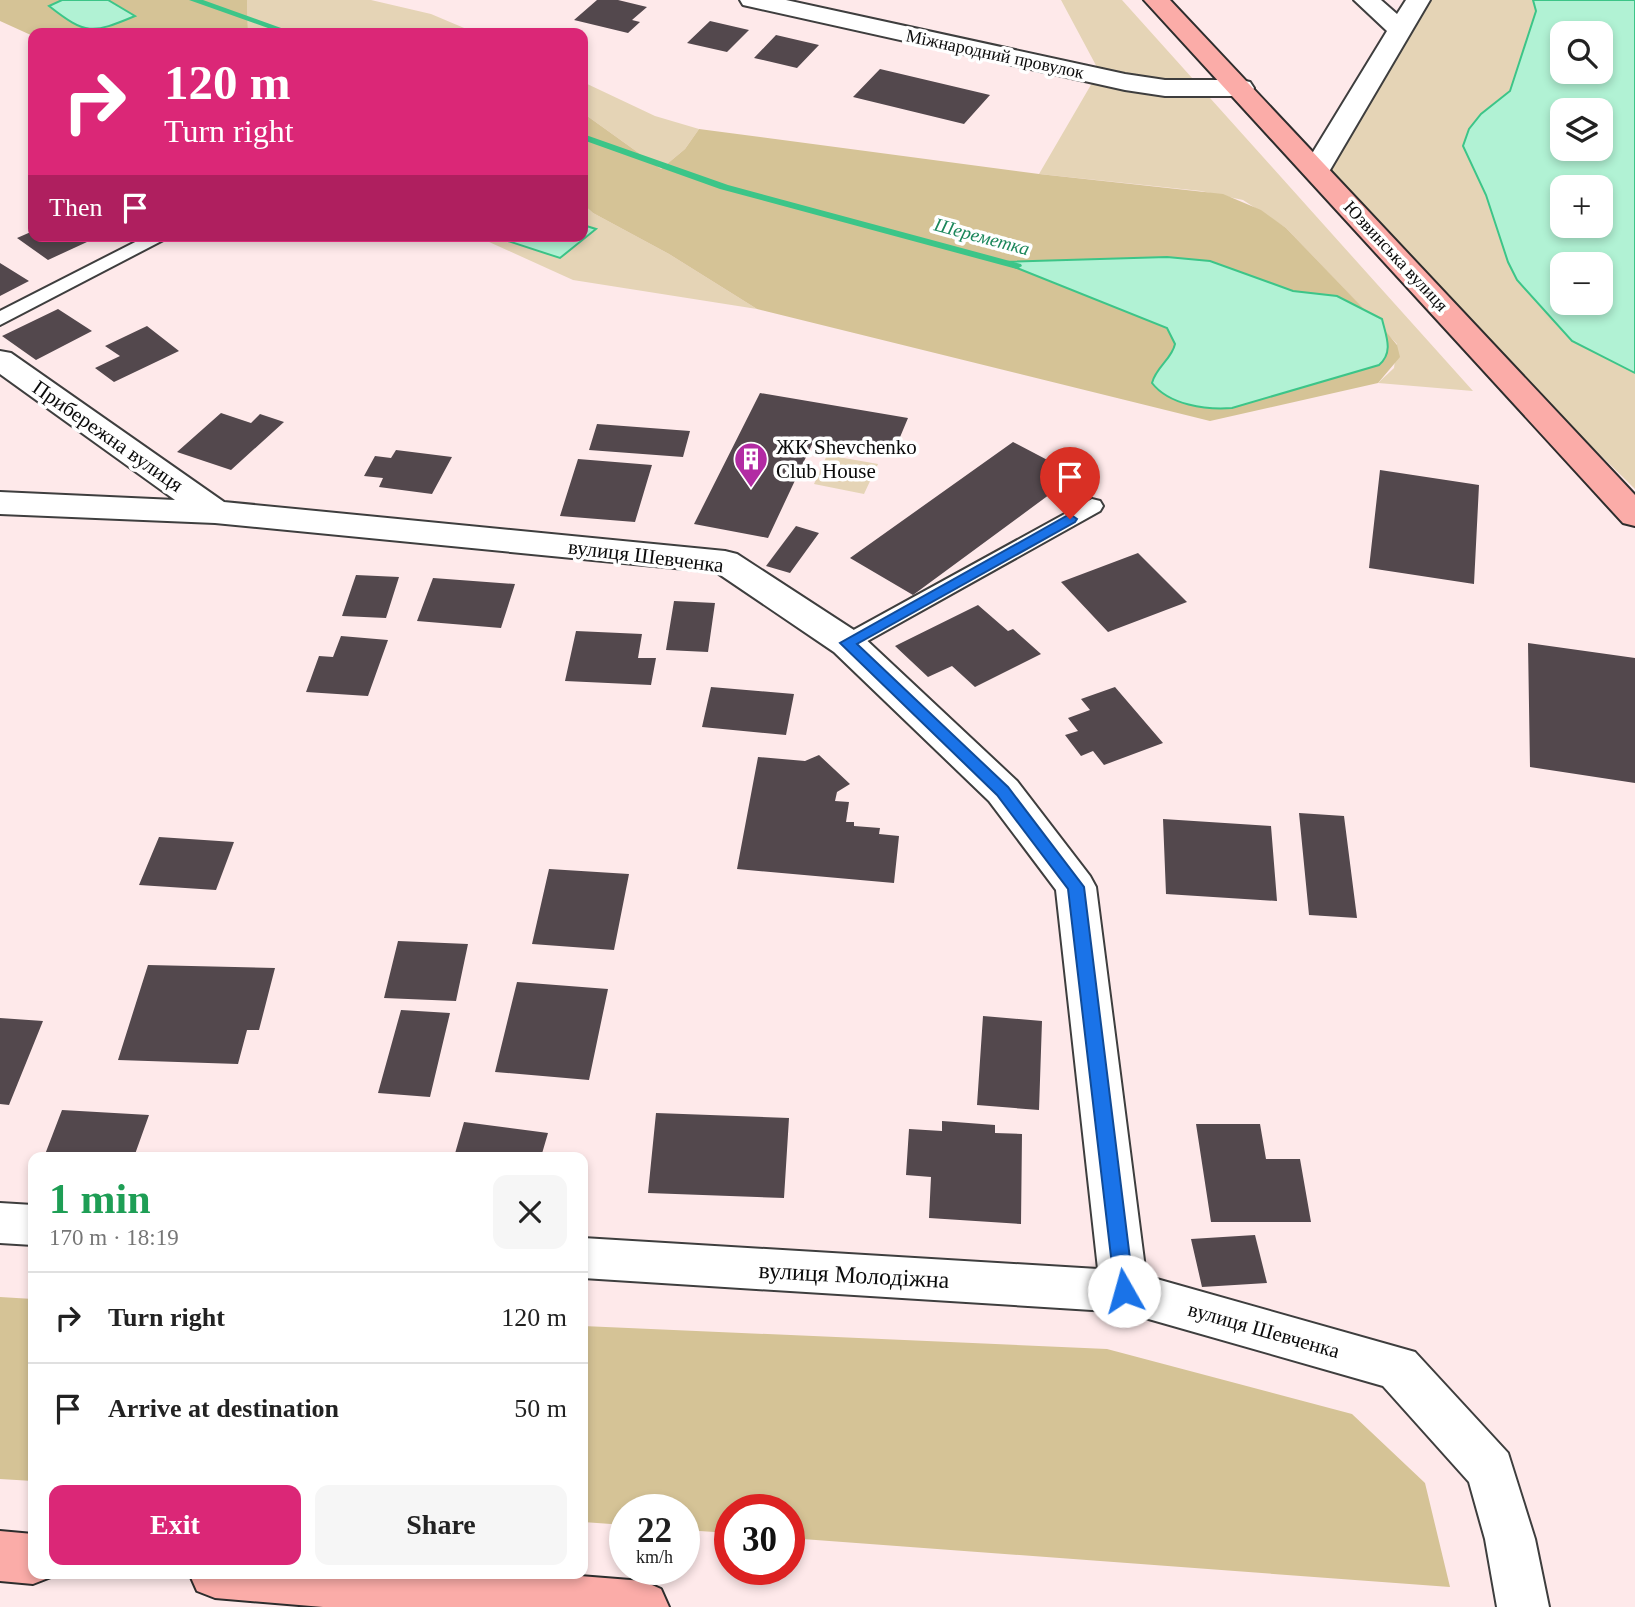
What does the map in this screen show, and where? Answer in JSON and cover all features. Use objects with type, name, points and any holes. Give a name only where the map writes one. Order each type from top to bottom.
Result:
[{"type":"main road","name":"Юзвинська вулиця","points":[[1156,0],[1635,515]]},
{"type":"main road","points":[[0,1556],[28,1559]]},
{"type":"main road","points":[[291,1579],[643,1607]]},
{"type":"street","name":"Міжнародний провулок","points":[[752,0],[1125,82],[1165,88],[1241,89]]},
{"type":"street","points":[[1366,0],[1400,30]]},
{"type":"street","points":[[1316,170],[1418,0]]},
{"type":"street","name":"Прибережна вулиця","points":[[0,359],[215,512]]},
{"type":"street","name":"вулиця Шевченка","points":[[0,503],[215,512],[725,562],[847,643],[1003,791],[1076,887],[1124,1291],[1398,1368],[1490,1470],[1510,1539],[1523,1607]]},
{"type":"street","points":[[0,1223],[28,1225]]},
{"type":"street","name":"вулиця Молодіжна","points":[[588,1258],[1124,1291]]},
{"type":"lane","points":[[0,319],[150,242]]},
{"type":"lane","points":[[847,643],[1092,506]]},
{"type":"shaded area","points":[[0,0],[62,0],[50,6],[134,16],[108,0],[247,0],[248,28],[28,28],[28,34],[0,21]]},
{"type":"shaded area","points":[[62,0],[108,0],[135,16],[109,26],[86,28],[49,6]]},
{"type":"shaded area","points":[[247,0],[371,0],[431,14],[464,28],[248,28]]},
{"type":"shaded area","points":[[1061,0],[1122,0],[1473,391],[1378,383],[1394,368],[1397,344],[1286,228],[1243,200],[1201,191],[1039,174],[1099,71]]},
{"type":"shaded area","points":[[1418,0],[1635,0],[1635,489],[1516,372],[1323,169]]},
{"type":"shaded area","points":[[1533,0],[1635,0],[1635,373],[1572,341],[1517,280],[1508,262],[1486,195],[1463,146],[1469,129],[1481,114],[1510,91],[1536,11]]},
{"type":"shaded area","points":[[588,84],[655,116],[699,129],[685,149],[661,169],[588,117]]},
{"type":"shaded area","points":[[588,117],[661,169],[685,149],[699,129],[1039,174],[1223,194],[1261,210],[1286,228],[1388,334],[1397,345],[1400,357],[1378,383],[1210,421],[757,309],[669,254],[588,208]]},
{"type":"shaded area","points":[[588,208],[669,254],[757,309],[573,280],[489,242],[517,242],[560,258],[579,242],[588,242],[588,235],[595,229],[588,227]]},
{"type":"shaded area","points":[[588,227],[596,229],[588,235]]},
{"type":"shaded area","points":[[511,242],[580,242],[560,258]]},
{"type":"shaded area","points":[[1167,257],[1210,261],[1293,291],[1337,296],[1382,319],[1388,344],[1384,360],[1379,365],[1232,408],[1189,404],[1168,396],[1152,383],[1175,344],[1167,328],[1002,262]]},
{"type":"shaded area","points":[[827,455],[878,464],[864,494],[814,484]]},
{"type":"shaded area","points":[[0,1297],[28,1299],[28,1481],[0,1479]]},
{"type":"shaded area","points":[[588,1326],[1107,1349],[1352,1414],[1425,1483],[1450,1587],[805,1539],[805,1494],[714,1494],[714,1532],[700,1531],[700,1494],[609,1494],[609,1524],[588,1522]]},
{"type":"building","points":[[597,0],[618,0],[647,7],[632,20],[640,22],[628,33],[574,20]]},
{"type":"building","points":[[710,21],[749,30],[727,52],[687,43]]},
{"type":"building","points":[[776,35],[819,45],[797,68],[754,58]]},
{"type":"building","points":[[880,69],[990,95],[964,124],[853,97]]},
{"type":"building","points":[[28,233],[28,242],[87,242],[48,260],[17,238]]},
{"type":"building","points":[[0,263],[29,281],[0,296]]},
{"type":"building","points":[[58,309],[92,331],[36,360],[2,336]]},
{"type":"building","points":[[147,326],[179,351],[114,382],[95,368],[120,356],[105,346]]},
{"type":"building","name":"ЖК Shevchenko Club House","points":[[760,393],[908,418],[893,454],[814,440],[768,538],[694,524]]},
{"type":"building","points":[[221,413],[251,423],[260,414],[284,422],[231,470],[177,452]]},
{"type":"building","points":[[597,424],[690,431],[683,457],[589,450]]},
{"type":"building","points":[[1013,442],[1076,475],[913,595],[850,558]]},
{"type":"building","points":[[396,450],[452,457],[432,494],[379,487],[383,478],[364,476],[375,456],[391,458]]},
{"type":"building","points":[[578,459],[652,465],[635,522],[560,516]]},
{"type":"building","points":[[1380,470],[1479,485],[1474,584],[1369,568]]},
{"type":"building","points":[[796,526],[819,533],[790,573],[766,566]]},
{"type":"building","points":[[1138,553],[1187,602],[1108,632],[1061,582]]},
{"type":"building","points":[[356,575],[399,577],[386,618],[342,616]]},
{"type":"building","points":[[433,578],[515,584],[501,628],[417,621]]},
{"type":"building","points":[[674,601],[715,603],[708,652],[666,650]]},
{"type":"building","points":[[978,605],[1008,631],[1013,629],[1041,654],[975,687],[952,666],[928,677],[895,646]]},
{"type":"building","points":[[576,631],[642,634],[638,658],[656,658],[651,685],[565,681]]},
{"type":"building","points":[[341,636],[388,640],[368,696],[306,692],[319,656],[333,657]]},
{"type":"building","points":[[1528,643],[1635,658],[1635,783],[1530,767]]},
{"type":"building","points":[[711,687],[794,694],[786,735],[702,727]]},
{"type":"building","points":[[1115,687],[1163,743],[1104,765],[1093,751],[1081,756],[1065,735],[1078,731],[1068,718],[1090,710],[1081,699]]},
{"type":"building","points":[[819,755],[850,784],[837,792],[835,801],[849,802],[846,822],[854,822],[854,826],[880,828],[879,834],[899,836],[894,883],[737,869],[758,757],[805,761]]},
{"type":"building","points":[[1299,813],[1344,816],[1357,918],[1309,915]]},
{"type":"building","points":[[1163,819],[1271,826],[1277,901],[1166,894]]},
{"type":"building","points":[[159,837],[234,842],[216,890],[139,885]]},
{"type":"building","points":[[549,869],[629,874],[614,950],[532,944]]},
{"type":"building","points":[[398,941],[468,944],[456,1001],[384,998]]},
{"type":"building","points":[[148,965],[275,968],[259,1030],[247,1030],[238,1064],[118,1060]]},
{"type":"building","points":[[517,982],[608,989],[589,1080],[495,1072]]},
{"type":"building","points":[[401,1010],[450,1013],[430,1097],[378,1093]]},
{"type":"building","points":[[983,1016],[1042,1021],[1039,1110],[977,1105]]},
{"type":"building","points":[[0,1018],[43,1021],[9,1105],[0,1104]]},
{"type":"building","points":[[62,1110],[149,1115],[136,1152],[46,1152]]},
{"type":"building","points":[[656,1113],[789,1118],[784,1198],[648,1193]]},
{"type":"building","points":[[942,1121],[995,1125],[995,1133],[1022,1134],[1021,1224],[929,1218],[931,1177],[906,1175],[909,1129],[942,1131]]},
{"type":"building","points":[[464,1122],[548,1133],[542,1152],[455,1152]]},
{"type":"building","points":[[1196,1124],[1260,1124],[1266,1159],[1300,1159],[1311,1222],[1211,1222]]},
{"type":"building","points":[[1255,1235],[1267,1283],[1202,1287],[1191,1239]]},
{"type":"waterway","name":"Шереметка","points":[[194,0],[275,28]]},
{"type":"waterway","name":"Шереметка","points":[[588,139],[724,187],[1017,266]]},
{"type":"place","name":"ЖК Shevchenko Club House","points":[[751,489]]},
{"type":"route","points":[[1070,519],[847,643],[1003,791],[1076,887],[1124,1291]]}]
